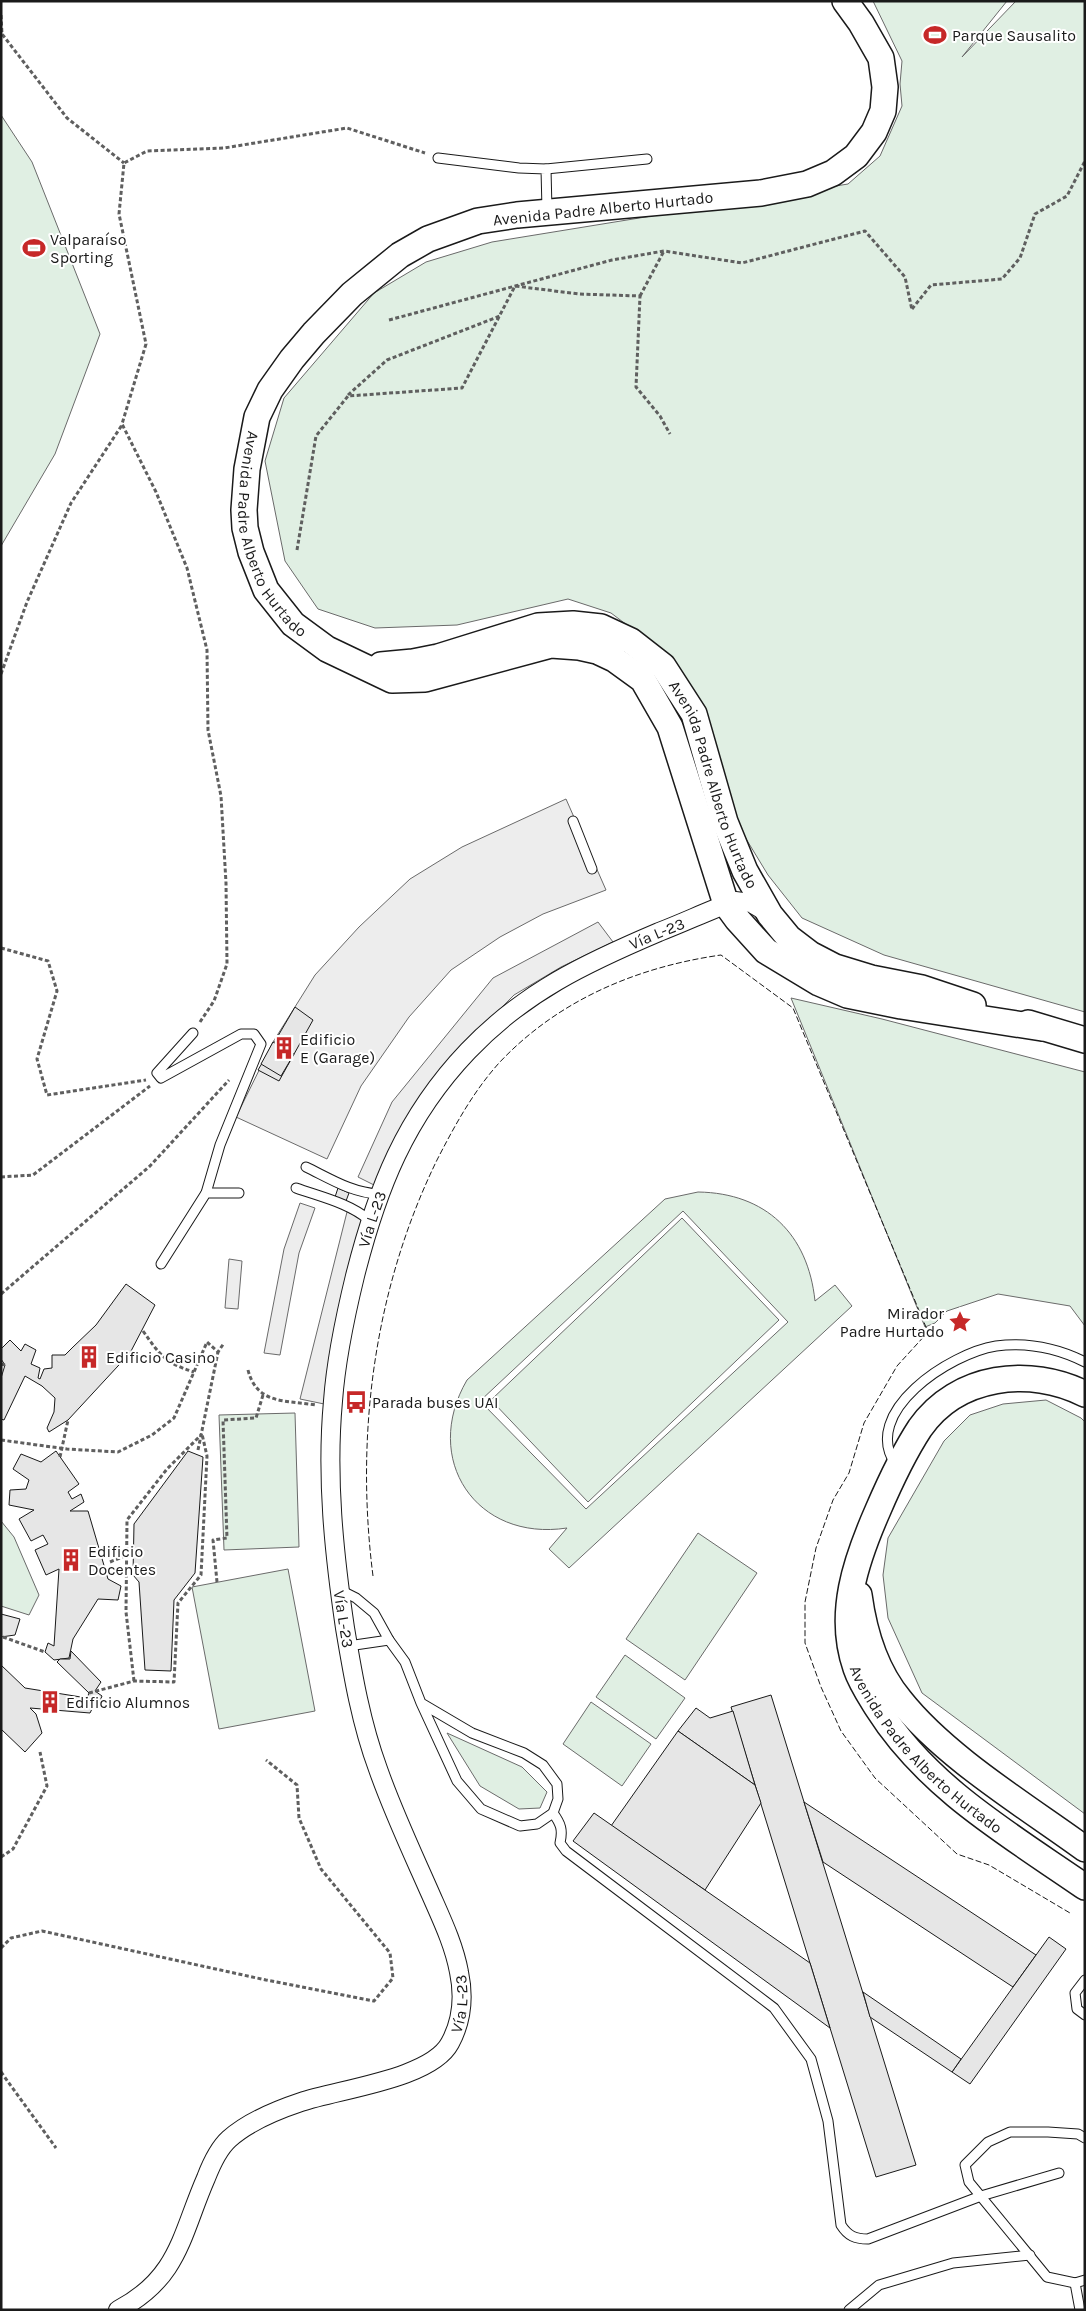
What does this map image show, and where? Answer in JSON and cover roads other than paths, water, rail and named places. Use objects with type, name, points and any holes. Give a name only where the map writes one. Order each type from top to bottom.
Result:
[{"type":"main road","name":"Avenida Padre Alberto Hurtado","points":[[845,1],[861,23],[881,58],[885,87],[883,110],[874,132],[856,156],[833,173],[807,184],[761,192],[547,212],[478,221],[428,239],[400,255],[352,294],[314,333],[270,390],[257,417],[248,469],[244,510],[251,552],[266,590],[278,608],[309,637],[346,659],[366,666],[392,680],[425,680],[551,645],[579,647],[597,651],[614,659],[643,680],[670,727],[726,904],[766,951],[819,983],[847,995],[900,1006],[1042,1028]]},
{"type":"main road","name":"Avenida Padre Alberto Hurtado","points":[[366,666],[413,662],[438,657],[538,626],[573,624],[601,627],[630,641],[663,666],[694,714],[725,822],[745,871],[770,915],[789,938],[810,954],[835,967],[872,978],[922,988],[1042,1028],[1085,1040]]},
{"type":"main road","name":"Avenida Padre Alberto Hurtado","points":[[1085,1394],[1068,1385],[1032,1378],[996,1380],[978,1385],[946,1402],[921,1428],[898,1467],[866,1538],[848,1607],[850,1648],[863,1684],[886,1722],[907,1749],[978,1814],[1085,1887]]},
{"type":"main road","name":"Avenida Padre Alberto Hurtado","points":[[857,1567],[857,1587],[865,1629],[879,1666],[900,1700],[924,1726],[960,1759],[1085,1849]]},
{"type":"street","name":"Vía L-23","points":[[726,904],[740,891],[745,871]]},
{"type":"street","name":"Vía L-23","points":[[118,2310],[150,2290],[165,2272],[178,2250],[216,2156],[227,2140],[274,2112],[296,2104],[405,2074],[431,2062],[448,2048],[457,2027],[462,2004],[459,1972],[447,1930],[378,1771],[358,1706],[340,1590],[332,1519],[332,1408],[342,1333],[369,1220],[379,1194],[408,1132],[426,1104],[468,1051],[492,1028],[532,996],[605,954],[726,904],[741,901],[751,904],[770,915]]},
{"type":"lane","points":[[438,158],[519,168],[546,169],[647,159]]},
{"type":"lane","points":[[546,169],[547,212]]},
{"type":"lane","points":[[573,821],[592,868]]},
{"type":"lane","points":[[161,1264],[206,1193],[220,1145],[261,1044],[254,1034],[241,1034],[161,1078],[157,1073],[192,1033]]},
{"type":"lane","points":[[306,1167],[350,1188],[365,1193],[379,1194]]},
{"type":"lane","points":[[296,1188],[358,1211],[369,1220]]},
{"type":"lane","points":[[206,1193],[239,1194]]},
{"type":"lane","points":[[898,1467],[888,1454],[888,1428],[898,1411],[923,1380],[957,1358],[975,1351],[1015,1344],[1053,1349],[1085,1362]]},
{"type":"lane","points":[[340,1590],[356,1598],[374,1613],[389,1640],[405,1662],[421,1703],[457,1781],[481,1809],[520,1826],[537,1824],[553,1813],[558,1798],[557,1784],[543,1764],[524,1753],[472,1733],[421,1703]]},
{"type":"lane","points":[[348,1646],[389,1640]]},
{"type":"lane","points":[[553,1813],[561,1823],[560,1843],[566,1851],[774,2008],[811,2060],[828,2121],[839,2217],[841,2225],[847,2234],[858,2239],[868,2239],[981,2196],[1059,2173]]},
{"type":"lane","points":[[1085,1980],[1075,1993],[1077,2009],[1085,2015]]},
{"type":"lane","points":[[1085,2138],[1071,2134],[1010,2132],[988,2142],[965,2165],[969,2182],[1046,2277],[1075,2283],[1085,2280]]},
{"type":"lane","points":[[849,2310],[879,2285],[953,2263],[1030,2256]]},
{"type":"lane","points":[[1075,2283],[1080,2310]]},
{"type":"place","name":"Parque Sausalito","points":[[935,35]]},
{"type":"place","name":"Valparaíso Sporting","points":[[34,248]]},
{"type":"place","name":"Edificio E (Garage)","points":[[284,1048]]},
{"type":"place","name":"Mirador Padre Hurtado","points":[[960,1322]]},
{"type":"place","name":"Edificio Casino","points":[[89,1357]]},
{"type":"place","name":"Parada buses UAI","points":[[356,1402]]},
{"type":"place","name":"Edificio Docentes","points":[[71,1560]]},
{"type":"place","name":"Edificio Alumnos","points":[[50,1702]]}]
